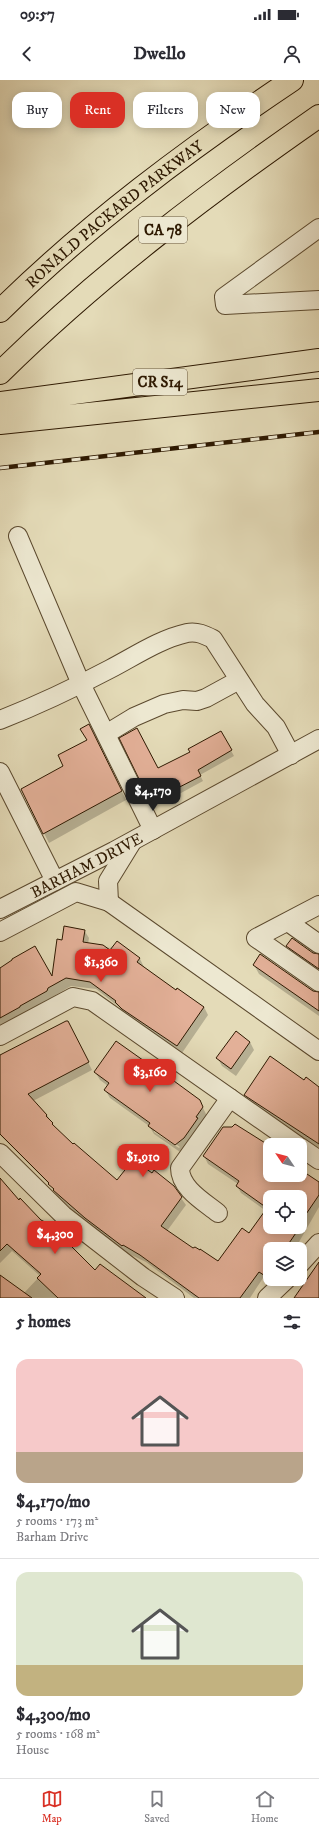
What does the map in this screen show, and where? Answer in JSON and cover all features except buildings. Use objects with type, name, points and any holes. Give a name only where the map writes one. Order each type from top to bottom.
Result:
[{"type":"main road","name":"RONALD PACKARD PARKWAY","points":[[0,310],[130,197],[188,152],[292,80]]},
{"type":"main road","name":"CA 78","points":[[0,373],[93,288],[162,230],[208,194],[319,116]]},
{"type":"main road","name":"CR S14","points":[[0,403],[319,360]]},
{"type":"main road","name":"CR S14","points":[[0,423],[319,390]]},
{"type":"street","points":[[319,228],[224,297],[225,305],[319,300]]},
{"type":"street","points":[[18,536],[81,684],[153,830]]},
{"type":"street","points":[[0,720],[32,708],[160,643],[188,632],[203,633],[213,639],[254,704],[276,727],[291,755]]},
{"type":"street","points":[[106,734],[134,717],[164,704],[183,700],[197,701],[206,698],[239,680]]},
{"type":"street","name":"BARHAM DRIVE","points":[[0,909],[153,830],[291,755],[316,744]]},
{"type":"street","points":[[0,772],[55,881]]},
{"type":"street","points":[[109,902],[108,881],[132,841]]},
{"type":"street","points":[[0,932],[76,892],[109,902],[319,1051]]},
{"type":"street","points":[[318,906],[256,938],[319,982]]},
{"type":"street","points":[[288,922],[319,944]]},
{"type":"street","points":[[0,1036],[73,997],[92,1001],[287,1138]]},
{"type":"street","points":[[218,1213],[183,1182],[180,1174],[180,1168],[230,1098]]},
{"type":"street","points":[[307,1152],[319,1160]]},
{"type":"street","points":[[0,1153],[64,1215],[143,1277],[175,1298]]},
{"type":"street","points":[[307,1256],[319,1243]]},
{"type":"street","points":[[267,1298],[280,1286]]},
{"type":"railway","points":[[0,468],[319,432]]}]
